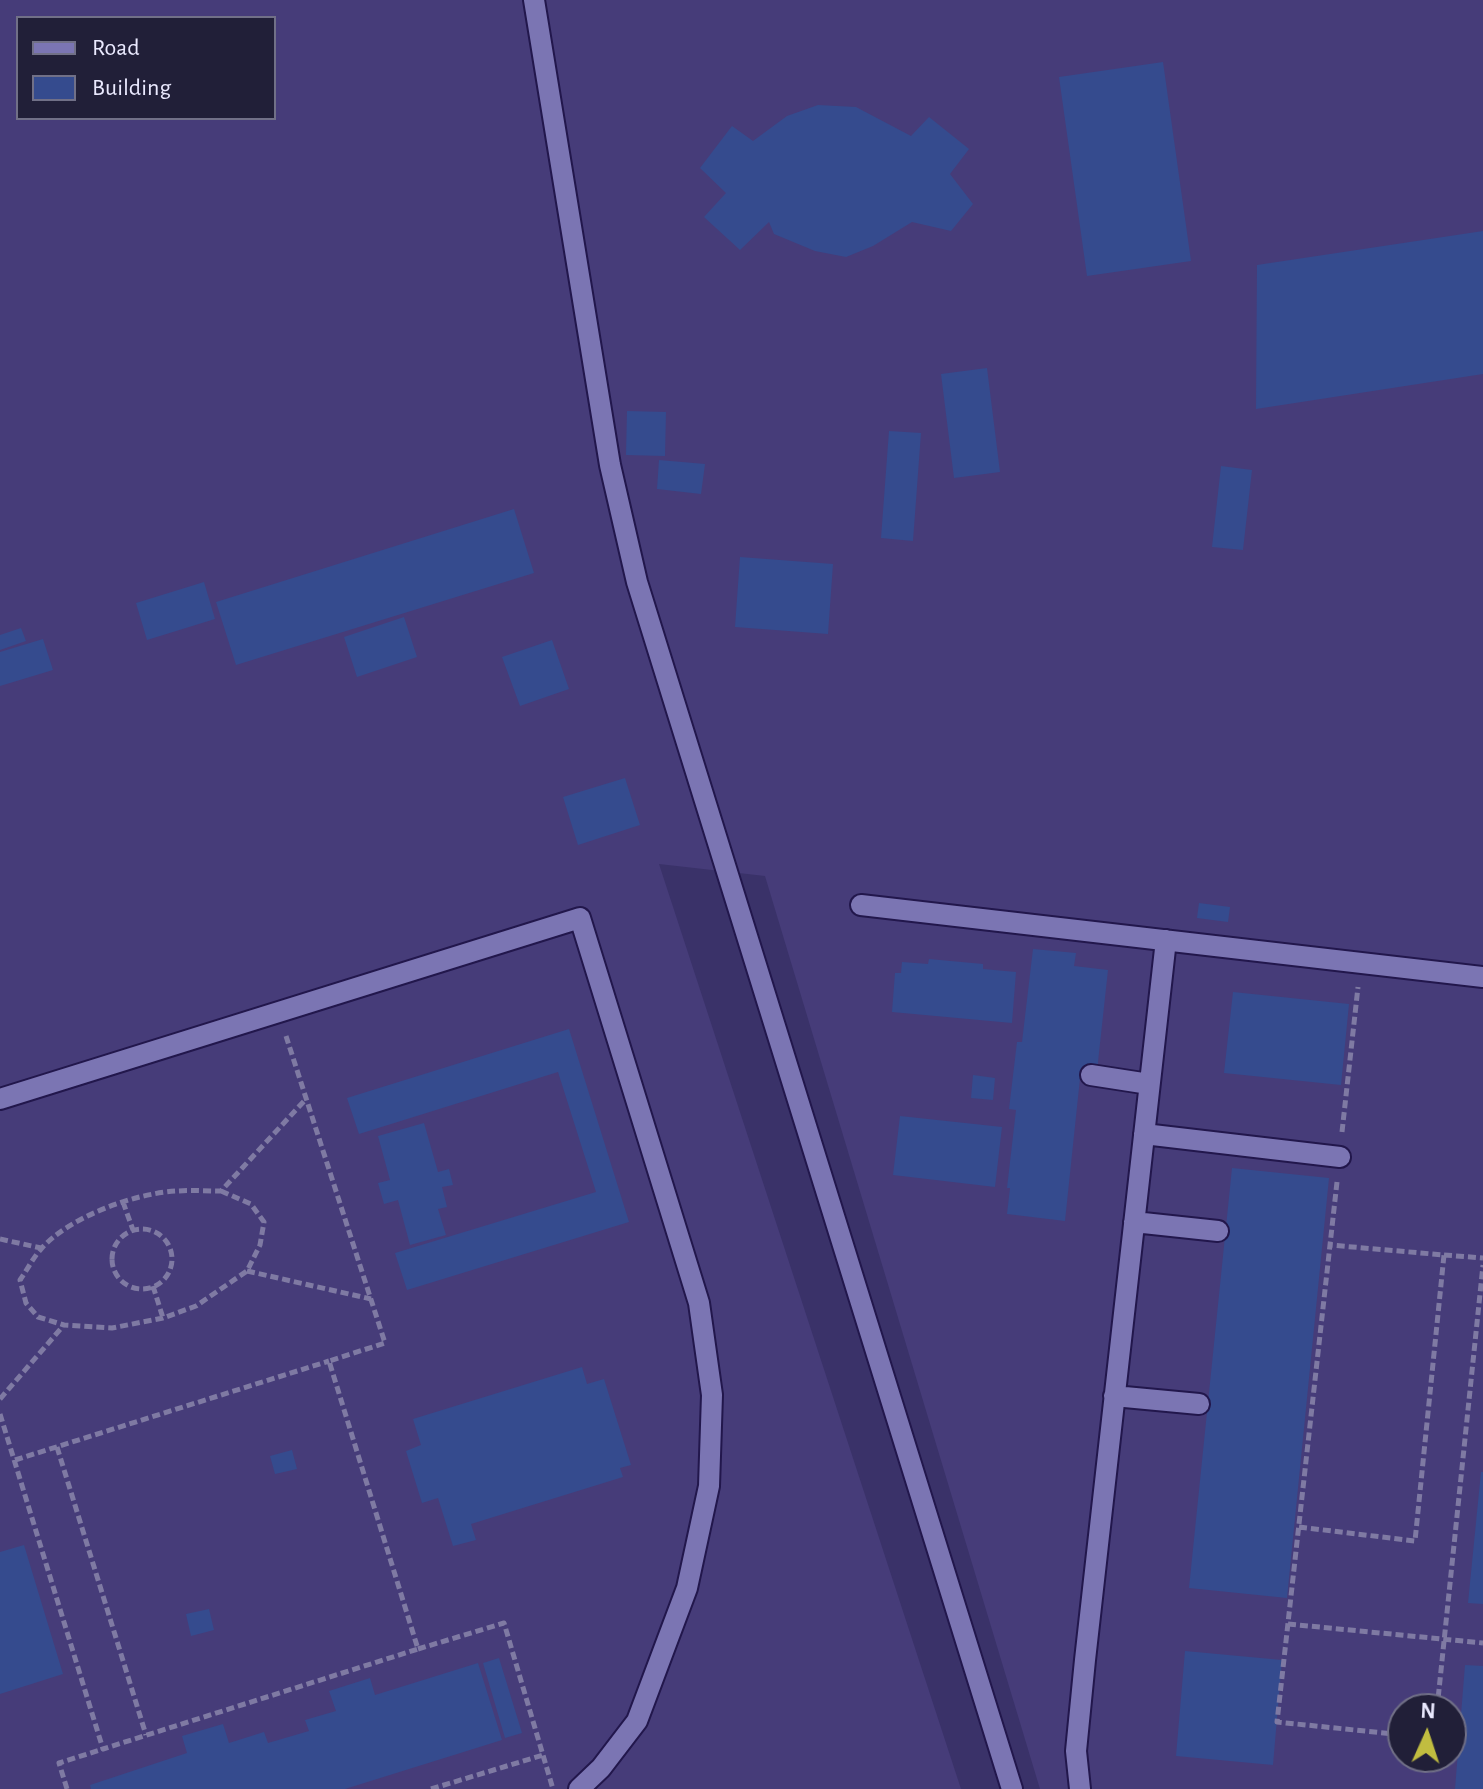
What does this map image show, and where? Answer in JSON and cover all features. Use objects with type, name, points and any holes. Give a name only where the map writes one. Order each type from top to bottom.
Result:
[{"type":"street","points":[[534,0],[605,434],[637,582],[1012,1789]]},
{"type":"street","points":[[861,905],[1483,977]]},
{"type":"street","points":[[0,1099],[580,918],[699,1303],[712,1395],[709,1486],[687,1588],[637,1721],[601,1768],[579,1789]]},
{"type":"street","points":[[1080,1789],[1076,1751],[1166,940]]},
{"type":"street","points":[[1091,1075],[1149,1084]]},
{"type":"street","points":[[1144,1134],[1340,1157]]},
{"type":"street","points":[[1134,1222],[1218,1231]]},
{"type":"street","points":[[1114,1396],[1199,1404]]},
{"type":"path","points":[[1361,962],[1277,1722],[1387,1733]]},
{"type":"path","points":[[15,1460],[385,1343],[278,1012]]},
{"type":"path","points":[[221,1191],[306,1099]]},
{"type":"path","points":[[175,1191],[221,1191],[251,1204],[264,1222],[260,1245],[247,1271],[196,1306],[163,1318],[112,1328],[64,1325],[38,1317],[26,1303],[20,1280],[41,1248],[90,1215],[123,1202],[175,1191]]},
{"type":"path","points":[[123,1202],[133,1230]]},
{"type":"path","points":[[133,1230],[153,1231],[169,1244],[172,1264],[162,1282],[153,1286],[134,1288],[125,1283],[114,1268],[113,1249],[133,1230]]},
{"type":"path","points":[[0,1239],[41,1248]]},
{"type":"path","points":[[1330,1245],[1483,1258]]},
{"type":"path","points":[[1299,1527],[1415,1541],[1444,1255]]},
{"type":"path","points":[[1439,1693],[1483,1265]]},
{"type":"path","points":[[247,1271],[371,1299]]},
{"type":"path","points":[[153,1286],[163,1318]]},
{"type":"path","points":[[0,1399],[64,1325]]},
{"type":"path","points":[[329,1361],[418,1649]]},
{"type":"path","points":[[0,1414],[103,1749]]},
{"type":"path","points":[[57,1447],[146,1735]]},
{"type":"path","points":[[67,1789],[59,1763],[504,1623],[553,1789]]},
{"type":"path","points":[[1288,1624],[1483,1643]]},
{"type":"path","points":[[431,1789],[543,1755]]},
{"type":"shaded area","points":[[0,0],[1483,0],[1483,1789],[1040,1789],[765,876],[659,864],[961,1789],[0,1789]]},
{"type":"building","points":[[1163,62],[1191,261],[1087,276],[1059,77]]},
{"type":"building","points":[[818,105],[856,107],[911,136],[929,117],[969,149],[950,174],[973,204],[951,231],[912,222],[873,246],[846,257],[815,251],[774,234],[769,222],[740,250],[704,217],[726,193],[700,168],[732,126],[753,141],[787,116]]},
{"type":"building","points":[[1483,231],[1483,374],[1256,409],[1257,265]]},
{"type":"building","points":[[987,368],[1000,472],[954,478],[941,374]]},
{"type":"building","points":[[627,411],[666,412],[665,456],[626,455]]},
{"type":"building","points":[[889,431],[921,433],[913,541],[881,538]]},
{"type":"building","points":[[659,460],[705,464],[701,494],[657,489]]},
{"type":"building","points":[[1221,466],[1252,470],[1243,550],[1212,547]]},
{"type":"building","points":[[514,509],[534,573],[236,665],[216,602]]},
{"type":"building","points":[[740,557],[833,564],[828,634],[735,627]]},
{"type":"building","points":[[204,582],[215,619],[147,640],[136,603]]},
{"type":"building","points":[[404,617],[417,657],[357,677],[344,637]]},
{"type":"building","points":[[21,628],[26,641],[0,650],[0,635]]},
{"type":"building","points":[[43,639],[53,670],[0,686],[0,652]]},
{"type":"building","points":[[552,640],[569,689],[520,706],[502,657]]},
{"type":"building","points":[[625,778],[640,825],[578,845],[563,797]]},
{"type":"building","points":[[1199,903],[1230,907],[1228,922],[1197,918]]},
{"type":"building","points":[[1033,949],[1076,953],[1074,966],[1108,970],[1097,1071],[1081,1069],[1065,1221],[1007,1214],[1016,1110],[1009,1109],[1017,1042],[1022,1042]]},
{"type":"building","points":[[929,959],[983,964],[983,969],[1016,972],[1012,1023],[892,1012],[895,973],[901,973],[902,962],[928,964]]},
{"type":"building","points":[[1233,992],[1349,1004],[1341,1085],[1224,1073]]},
{"type":"building","points":[[569,1029],[629,1222],[407,1290],[395,1253],[596,1192],[558,1072],[359,1134],[347,1098]]},
{"type":"building","points":[[973,1075],[995,1078],[993,1100],[971,1098]]},
{"type":"building","points":[[900,1116],[1002,1127],[995,1187],[893,1175]]},
{"type":"building","points":[[424,1123],[438,1172],[449,1169],[453,1185],[442,1187],[447,1207],[438,1209],[446,1235],[410,1245],[398,1200],[384,1204],[378,1183],[390,1180],[378,1136]]},
{"type":"building","points":[[1232,1168],[1329,1178],[1287,1598],[1189,1588]]},
{"type":"building","points":[[582,1367],[587,1384],[604,1379],[631,1465],[620,1468],[623,1477],[471,1524],[476,1540],[453,1546],[438,1498],[422,1503],[406,1451],[421,1445],[413,1419]]},
{"type":"building","points":[[292,1450],[297,1469],[275,1474],[270,1456]]},
{"type":"building","points":[[1483,1472],[1483,1604],[1468,1603]]},
{"type":"building","points":[[24,1545],[63,1674],[0,1694],[0,1552]]},
{"type":"building","points":[[209,1609],[214,1630],[191,1636],[186,1614]]},
{"type":"building","points":[[1185,1651],[1282,1660],[1273,1765],[1176,1756]]},
{"type":"building","points":[[499,1658],[522,1733],[505,1738],[483,1663]]},
{"type":"building","points":[[478,1663],[502,1740],[345,1789],[91,1789],[90,1785],[187,1753],[182,1736],[223,1724],[229,1743],[264,1732],[268,1743],[309,1731],[305,1720],[336,1711],[329,1691],[370,1678],[375,1695]]},
{"type":"building","points":[[1465,1665],[1483,1666],[1483,1789],[1455,1789],[1456,1773],[1467,1773],[1467,1693],[1463,1693]]}]
